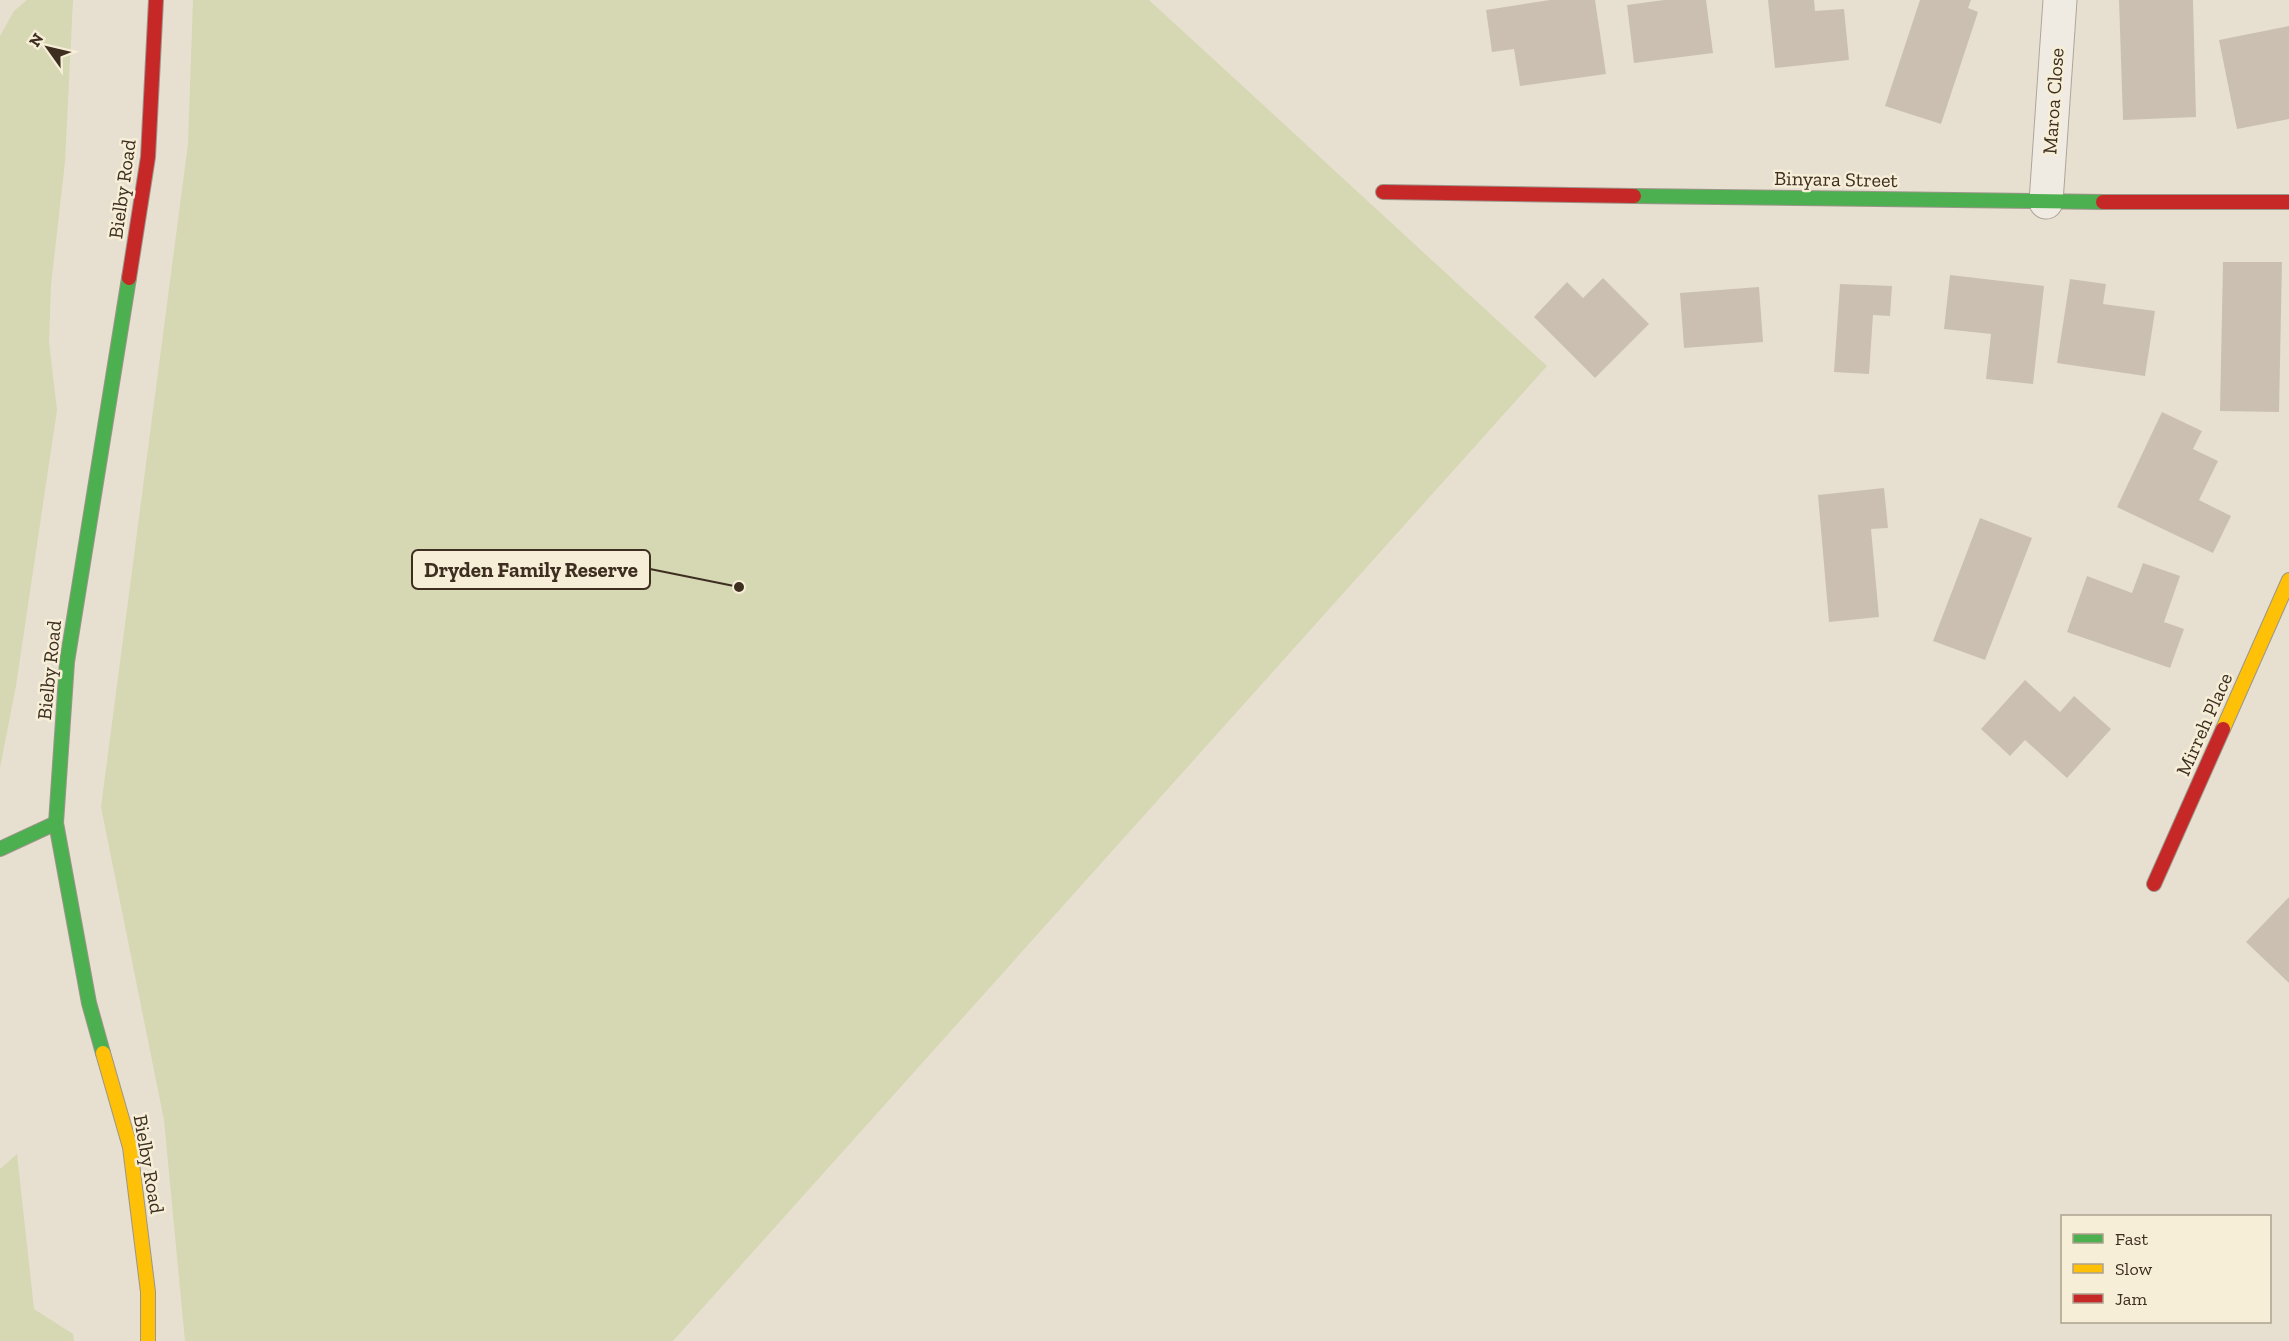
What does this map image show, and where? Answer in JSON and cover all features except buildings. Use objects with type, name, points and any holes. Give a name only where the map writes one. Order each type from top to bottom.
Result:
[{"type":"street","name":"Bielby Road","points":[[148,1341],[148,1292],[130,1147],[89,1004],[56,824],[67,662],[148,157],[156,0]]},
{"type":"street","name":"Maroa Close","points":[[2046,202],[2060,0]]},
{"type":"street","name":"Binyara Street","points":[[1383,192],[2046,202],[2289,202]]},
{"type":"street","name":"Mirreh Place","points":[[2154,884],[2289,580]]},
{"type":"street","points":[[0,849],[56,824]]},
{"type":"green space","points":[[27,0],[73,0],[65,162],[51,285],[49,342],[57,410],[16,686],[0,768],[0,36],[14,11]]},
{"type":"green space","points":[[193,0],[1149,0],[1547,366],[673,1341],[185,1341],[164,1120],[101,807],[188,144]]},
{"type":"green space","points":[[17,1154],[34,1309],[73,1334],[74,1341],[0,1341],[0,1169]]},
{"type":"traffic: fast","points":[[1634,196],[2103,202]]},
{"type":"traffic: fast","points":[[103,1053],[89,1003],[56,823],[67,662],[129,278]]},
{"type":"traffic: fast","points":[[0,849],[56,823]]},
{"type":"traffic: slow","points":[[2223,729],[2289,580]]},
{"type":"traffic: slow","points":[[103,1053],[130,1147],[148,1292],[148,1341]]},
{"type":"traffic: jam","points":[[129,278],[148,157],[156,0]]},
{"type":"traffic: jam","points":[[1383,192],[1634,196]]},
{"type":"traffic: jam","points":[[2103,202],[2289,202]]},
{"type":"traffic: jam","points":[[2154,884],[2223,729]]},
{"type":"place","name":"Dryden Family Reserve","points":[[739,587]]}]
